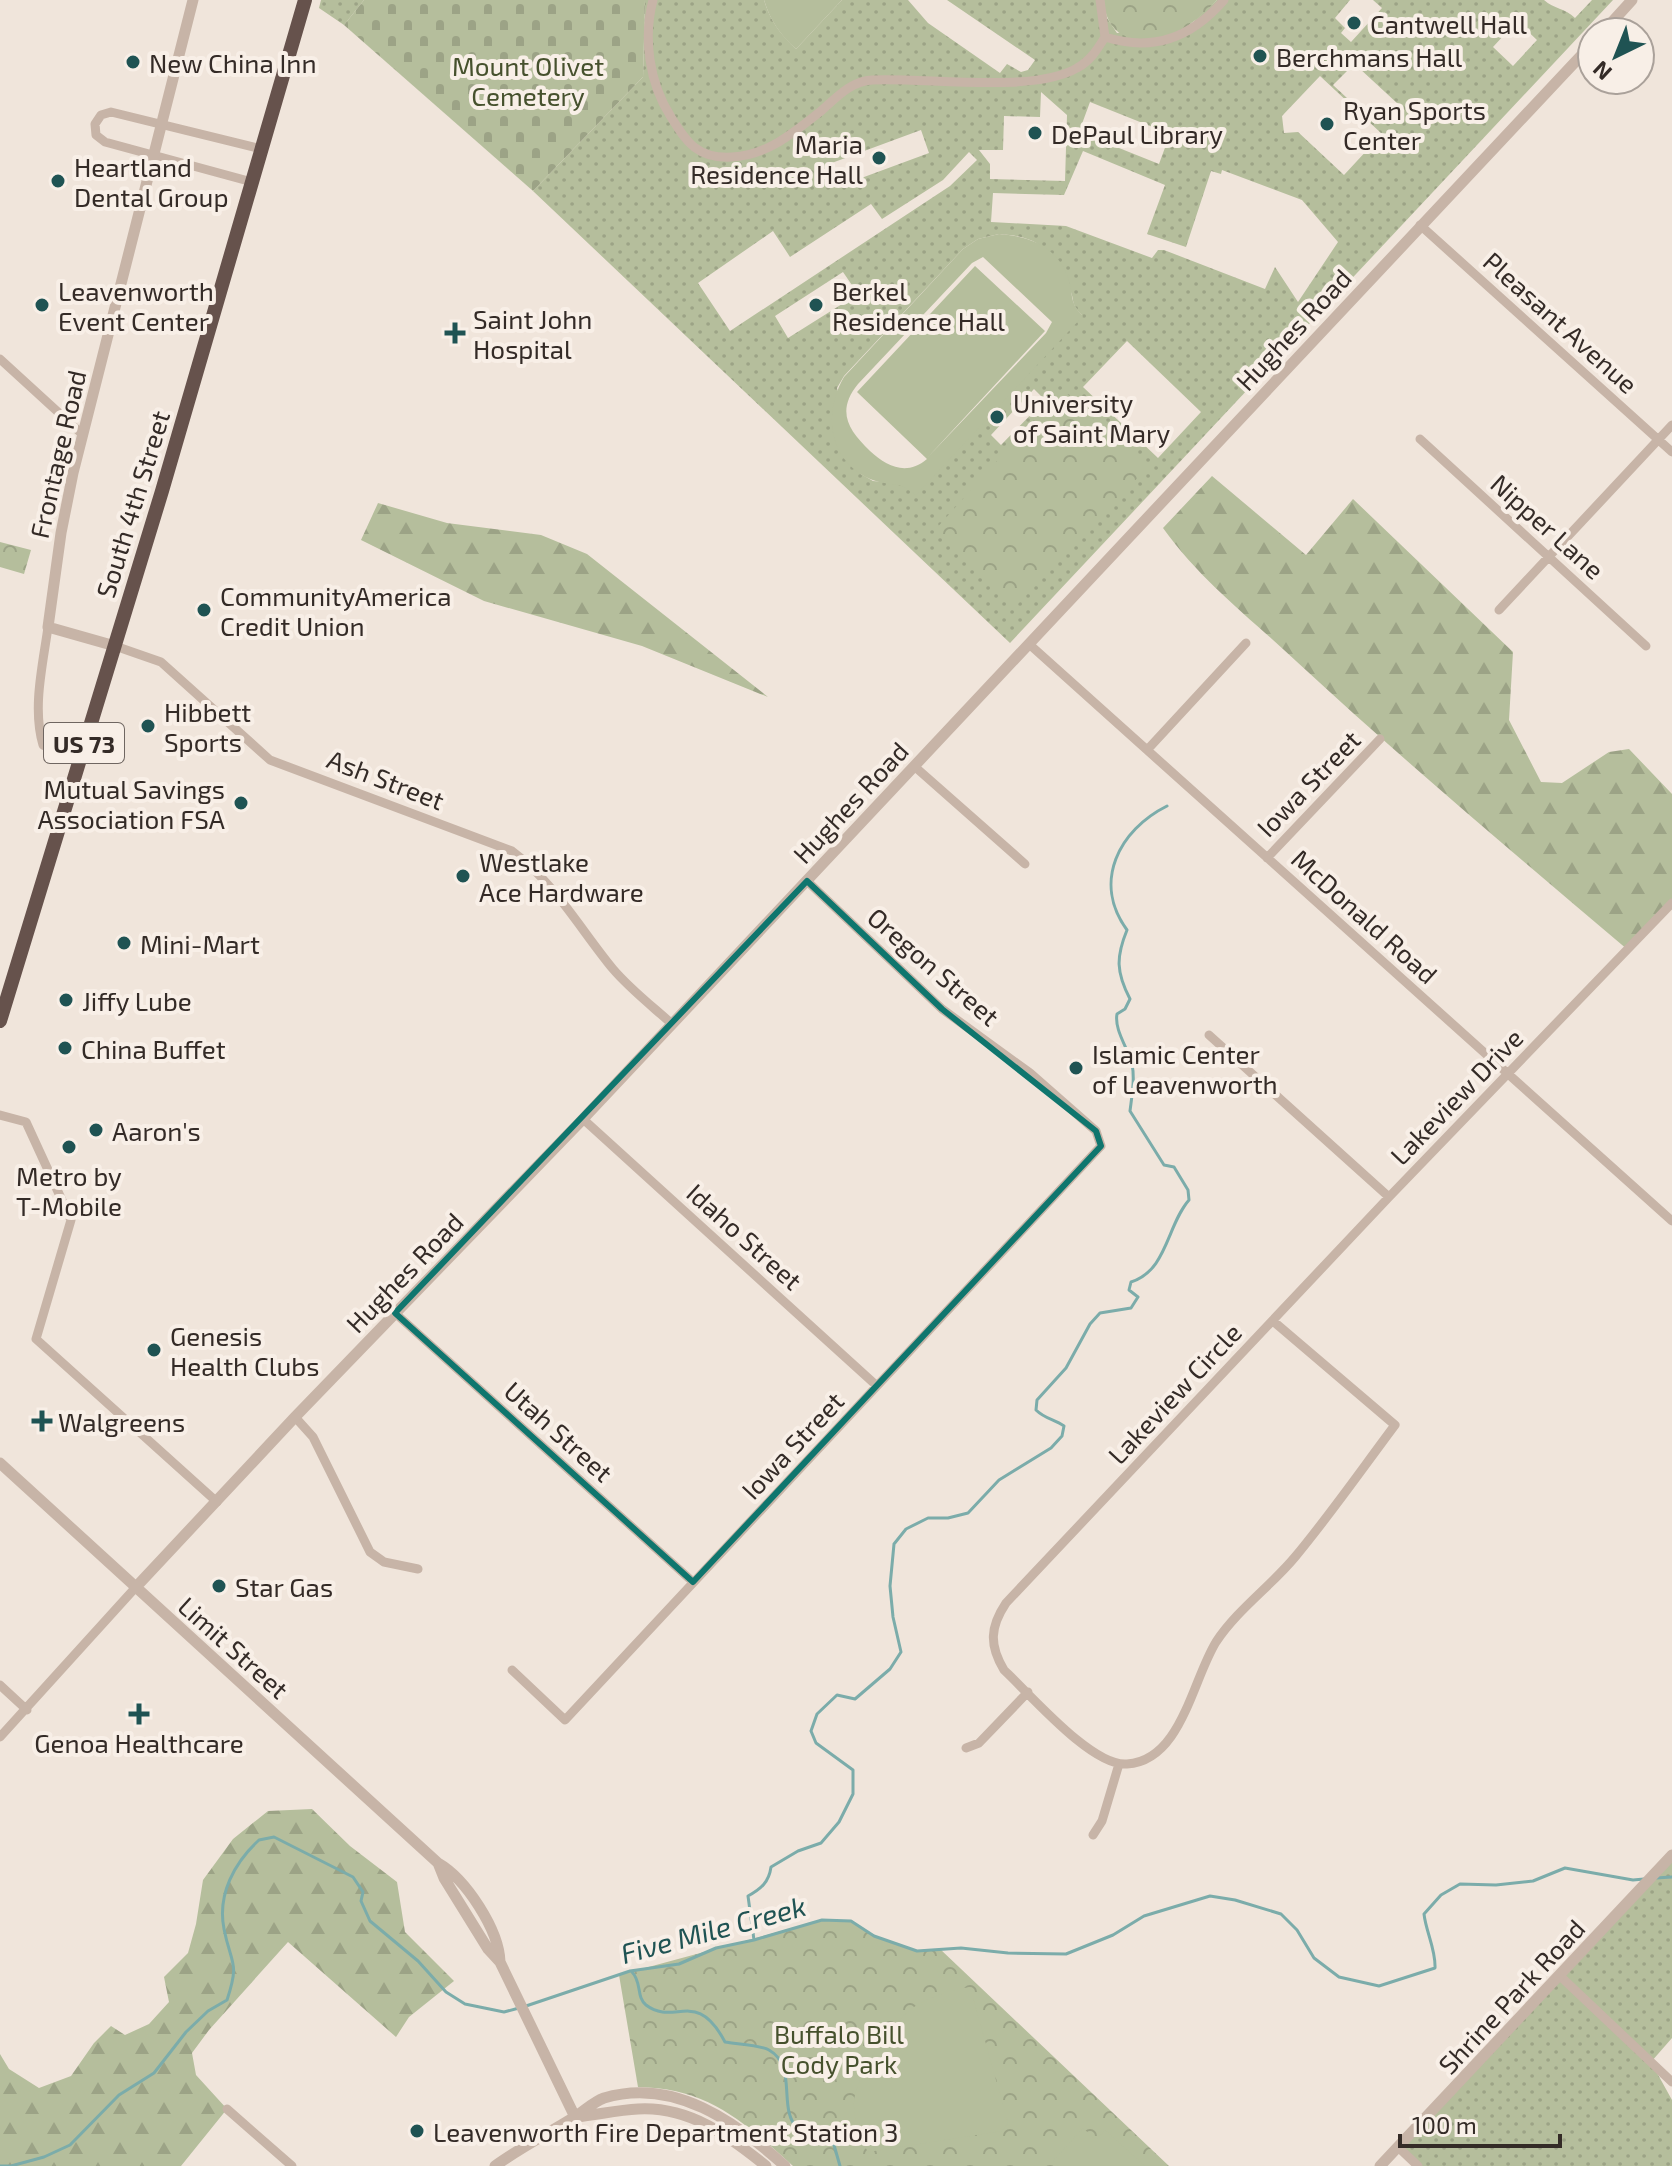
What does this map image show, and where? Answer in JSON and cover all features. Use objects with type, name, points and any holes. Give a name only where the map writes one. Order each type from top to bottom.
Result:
[{"type":"highway","name":"South 4th Street","points":[[0,1021],[115,646],[305,0]]},
{"type":"street","name":"Frontage Road","points":[[79,760],[43,745],[39,729],[41,681],[60,538],[82,434],[193,0]]},
{"type":"street","points":[[653,0],[648,44],[654,79],[667,112],[687,143],[704,154],[725,158],[750,156],[804,125],[846,90],[869,80],[1016,81],[1061,76],[1091,59],[1105,37],[1100,0]]},
{"type":"street","points":[[1105,37],[1137,44],[1173,38],[1199,23],[1224,0]]},
{"type":"street","points":[[1618,16],[1632,0]]},
{"type":"street","name":"Hughes Road","points":[[136,1587],[295,1417],[583,1119],[1576,61]]},
{"type":"street","points":[[252,182],[105,142],[96,135],[95,124],[101,115],[111,112],[262,149]]},
{"type":"street","name":"Pleasant Avenue","points":[[1420,225],[1672,452]]},
{"type":"street","points":[[0,359],[82,434]]},
{"type":"street","points":[[1499,610],[1672,425]]},
{"type":"street","name":"Nipper Lane","points":[[1420,439],[1646,646]]},
{"type":"street","name":"Ash Street","points":[[48,627],[161,662],[270,760],[512,851],[533,867],[614,970],[672,1024]]},
{"type":"street","points":[[1148,749],[1246,643]]},
{"type":"street","name":"McDonald Road","points":[[1029,644],[1672,1221]]},
{"type":"street","name":"Iowa Street","points":[[1267,858],[1380,739]]},
{"type":"street","points":[[914,766],[1025,864]]},
{"type":"street","name":"Oregon Street","points":[[807,881],[942,1009],[1030,1073],[1096,1131],[1101,1146]]},
{"type":"street","name":"Lakeview Drive","points":[[1273,1321],[1672,903]]},
{"type":"street","points":[[1209,1035],[1389,1197]]},
{"type":"street","points":[[0,1115],[26,1122],[71,1220],[36,1339],[217,1502]]},
{"type":"street","name":"Idaho Street","points":[[583,1119],[877,1386]]},
{"type":"street","name":"Iowa Street","points":[[512,1670],[565,1720],[1101,1146]]},
{"type":"street","name":"Utah Street","points":[[395,1313],[693,1582]]},
{"type":"street","name":"Lakeview Circle","points":[[1273,1321],[1395,1425],[1295,1557],[1218,1640],[1202,1668],[1174,1734],[1159,1753],[1131,1764],[1102,1759],[1085,1747],[1004,1670],[995,1654],[992,1635],[996,1618],[1006,1603],[1273,1321]]},
{"type":"street","points":[[295,1417],[313,1437],[370,1552],[384,1562],[418,1569]]},
{"type":"street","name":"Limit Street","points":[[0,1463],[438,1863],[488,1949],[500,1962],[575,2117]]},
{"type":"street","points":[[0,1737],[136,1587]]},
{"type":"street","points":[[0,1685],[27,1710]]},
{"type":"street","points":[[966,1748],[979,1743],[1028,1692]]},
{"type":"street","points":[[1093,1835],[1102,1821],[1119,1764]]},
{"type":"street","name":"Shrine Park Road","points":[[1380,2166],[1672,1855]]},
{"type":"street","points":[[1559,1975],[1672,2082]]},
{"type":"street","points":[[495,2166],[600,2099],[640,2094],[689,2102],[713,2111],[737,2126],[785,2166]]},
{"type":"street","points":[[227,2109],[292,2166]]},
{"type":"street","points":[[575,2117],[641,2109],[676,2113],[700,2120],[723,2133],[766,2166]]},
{"type":"street","points":[[1399,2148],[1418,2166]]},
{"type":"highlighted area","points":[[807,881],[942,1009],[1096,1131],[1101,1146],[693,1582],[395,1313]]},
{"type":"green space","points":[[321,0],[364,0],[344,25],[319,8]]},
{"type":"green space","name":"Mount Olivet Cemetery","points":[[364,0],[645,0],[643,77],[533,191],[344,25]]},
{"type":"green space","name":"University of Saint Mary","points":[[645,0],[764,0],[776,26],[796,49],[842,0],[908,0],[928,23],[1000,73],[1007,64],[1021,72],[1028,70],[1035,60],[947,0],[1104,0],[1107,18],[1117,33],[1191,24],[1217,0],[1350,0],[1335,18],[1345,28],[1341,33],[1351,42],[1382,8],[1373,0],[1544,0],[1576,17],[1576,39],[1010,643],[533,191],[643,77]],"holes":[[[1517,21],[1537,40],[1513,66],[1493,47]],[[1359,68],[1398,104],[1375,124],[1333,85],[1347,71]],[[1320,76],[1382,134],[1344,175],[1298,132],[1284,133],[1282,116]],[[1041,92],[1067,115],[1065,181],[990,179],[990,164],[979,150],[1003,150],[1004,116],[1040,117]],[[1090,102],[1170,134],[1159,164],[1079,132]],[[921,130],[929,153],[837,187],[829,164]],[[1083,151],[1165,185],[1147,234],[1186,247],[1211,171],[1221,174],[1222,170],[1302,200],[1338,242],[1298,302],[1275,267],[1265,289],[1164,250],[1158,250],[1152,258],[1066,226],[991,222],[993,193],[1064,195]],[[969,152],[977,160],[950,186],[730,331],[698,283],[773,231],[790,257],[871,204],[882,219],[943,180]],[[999,234],[1035,242],[1056,264],[1071,292],[1075,307],[1082,315],[905,484],[873,481],[861,474],[837,388],[844,376],[963,249],[978,239]],[[843,272],[858,294],[788,338],[775,316]],[[1127,341],[1201,412],[1158,458],[1083,387]],[[1034,389],[1045,400],[1001,445],[991,435]]]},
{"type":"green space","points":[[764,0],[842,0],[796,49],[776,27]]},
{"type":"green space","points":[[1104,0],[1217,0],[1182,29],[1170,35],[1144,39],[1121,34],[1107,15]]},
{"type":"green space","name":"University of Saint Mary","points":[[1592,0],[1613,0],[1598,16],[1577,16]]},
{"type":"green space","points":[[1010,235],[1048,249],[1062,265],[1073,301],[1083,316],[916,495],[905,487],[870,479],[845,460],[833,434],[833,405],[844,377],[963,249],[978,239]],"holes":[[[983,257],[1052,322],[1046,333],[927,458],[1045,331],[975,266],[857,392],[927,459],[912,467],[890,465],[870,451],[851,428],[846,412],[851,394],[858,384],[972,263]]]},
{"type":"green space","points":[[1062,389],[1146,469],[1016,606],[934,531]]},
{"type":"green space","points":[[1212,476],[1306,555],[1353,499],[1513,652],[1509,720],[1541,782],[1562,783],[1609,752],[1629,749],[1672,794],[1672,903],[1628,950],[1378,735],[1193,565],[1163,528]]},
{"type":"green space","points":[[378,503],[447,523],[541,535],[587,554],[768,697],[642,646],[484,601],[361,540]]},
{"type":"green space","points":[[0,542],[31,550],[24,574],[0,567]]},
{"type":"green space","points":[[312,1809],[350,1846],[397,1882],[405,1932],[454,1981],[409,2017],[396,2037],[288,1942],[192,2053],[196,2075],[227,2109],[181,2166],[0,2166],[0,2054],[9,2069],[39,2088],[71,2076],[94,2043],[111,2026],[125,2035],[149,2024],[169,2002],[164,1977],[188,1953],[203,1880],[233,1839],[268,1811]]},
{"type":"green space","points":[[1672,1855],[1672,2038],[1651,2062],[1672,2100],[1672,2166],[1418,2166],[1399,2148]]},
{"type":"green space","name":"Buffalo Bill Cody Park","points":[[822,1920],[851,1921],[874,1936],[917,1951],[940,1949],[1169,2166],[793,2166],[723,2110],[685,2094],[638,2087],[619,1975]]},
{"type":"green space","points":[[970,1987],[1008,2123],[1002,2131],[868,2152],[858,2130],[854,2098],[872,2056],[898,2021],[917,2005],[943,1993]]},
{"type":"green space","points":[[1083,2128],[1096,2140],[1105,2130],[1145,2166],[1059,2166],[1053,2161]]},
{"type":"waterway","points":[[754,1940],[748,1896],[764,1884],[771,1867],[798,1851],[821,1843],[839,1822],[853,1794],[853,1770],[816,1743],[811,1731],[817,1714],[837,1695],[855,1699],[890,1669],[901,1652],[890,1586],[894,1544],[906,1529],[928,1518],[948,1518],[968,1513],[999,1480],[1051,1448],[1062,1436],[1064,1426],[1036,1410],[1037,1400],[1066,1368],[1090,1324],[1100,1313],[1131,1308],[1138,1297],[1129,1290],[1131,1282],[1152,1268],[1189,1200],[1188,1190],[1174,1167],[1164,1165],[1130,1111],[1133,1070],[1117,1020],[1117,1014],[1125,1009],[1130,999],[1119,964],[1127,930],[1117,912],[1112,894],[1112,876],[1124,843],[1150,816],[1167,806]]},
{"type":"waterway","name":"Five Mile Creek","points":[[11,2166],[44,2157],[70,2145],[119,2095],[154,2073],[186,2032],[208,2011],[227,2000],[234,1970],[224,1929],[223,1903],[230,1880],[242,1858],[259,1840],[274,1837],[353,1877],[363,1892],[361,1901],[370,1921],[418,1961],[446,1992],[465,2004],[504,2012],[519,2008]]},
{"type":"waterway","name":"Five Mile Creek","points":[[526,2006],[630,1971],[679,1964],[716,1948],[822,1920],[851,1921],[874,1936],[917,1951],[961,1948],[1066,1954],[1113,1935],[1144,1916],[1210,1896],[1281,1914],[1297,1930],[1314,1958],[1339,1977],[1379,1986],[1435,1968],[1424,1914],[1441,1895],[1460,1884],[1496,1885],[1533,1881],[1565,1868],[1633,1880],[1644,1879]]},
{"type":"waterway","name":"Five Mile Creek","points":[[1656,1878],[1672,1877]]},
{"type":"waterway","points":[[632,1972],[646,2005],[657,2011],[695,2012],[704,2016],[725,2042],[765,2048],[778,2057],[786,2078],[792,2122],[803,2133],[834,2145],[840,2166]]},
{"type":"waterway","name":"Five Mile Creek","points":[[0,2166],[9,2166]]},
{"type":"place","name":"Cantwell Hall","points":[[1354,23]]},
{"type":"place","name":"Berchmans Hall","points":[[1260,56]]},
{"type":"place","name":"New China Inn","points":[[133,62]]},
{"type":"place","name":"Ryan Sports Center","points":[[1327,124]]},
{"type":"place","name":"DePaul Library","points":[[1035,133]]},
{"type":"place","name":"Maria Residence Hall","points":[[879,158]]},
{"type":"place","name":"Heartland Dental Group","points":[[58,181]]},
{"type":"place","name":"Leavenworth Event Center","points":[[42,305]]},
{"type":"place","name":"Berkel Residence Hall","points":[[816,305]]},
{"type":"place","name":"Saint John Hospital","points":[[455,333]]},
{"type":"place","name":"University of Saint Mary","points":[[997,417]]},
{"type":"place","name":"CommunityAmerica Credit Union","points":[[204,610]]},
{"type":"place","name":"Hibbett Sports","points":[[148,726]]},
{"type":"place","name":"Mutual Savings Association FSA","points":[[241,803]]},
{"type":"place","name":"Westlake Ace Hardware","points":[[463,876]]},
{"type":"place","name":"Mini-Mart","points":[[124,943]]},
{"type":"place","name":"Jiffy Lube","points":[[66,1000]]},
{"type":"place","name":"China Buffet","points":[[65,1048]]},
{"type":"place","name":"Islamic Center of Leavenworth","points":[[1076,1068]]},
{"type":"place","name":"Aaron's","points":[[96,1130]]},
{"type":"place","name":"Metro by T-Mobile","points":[[69,1147]]},
{"type":"place","name":"Genesis Health Clubs","points":[[154,1350]]},
{"type":"place","name":"Walgreens","points":[[42,1421]]},
{"type":"place","name":"Star Gas","points":[[219,1586]]},
{"type":"place","name":"Genoa Healthcare","points":[[139,1714]]},
{"type":"place","name":"Leavenworth Fire Department Station 3","points":[[417,2131]]}]
